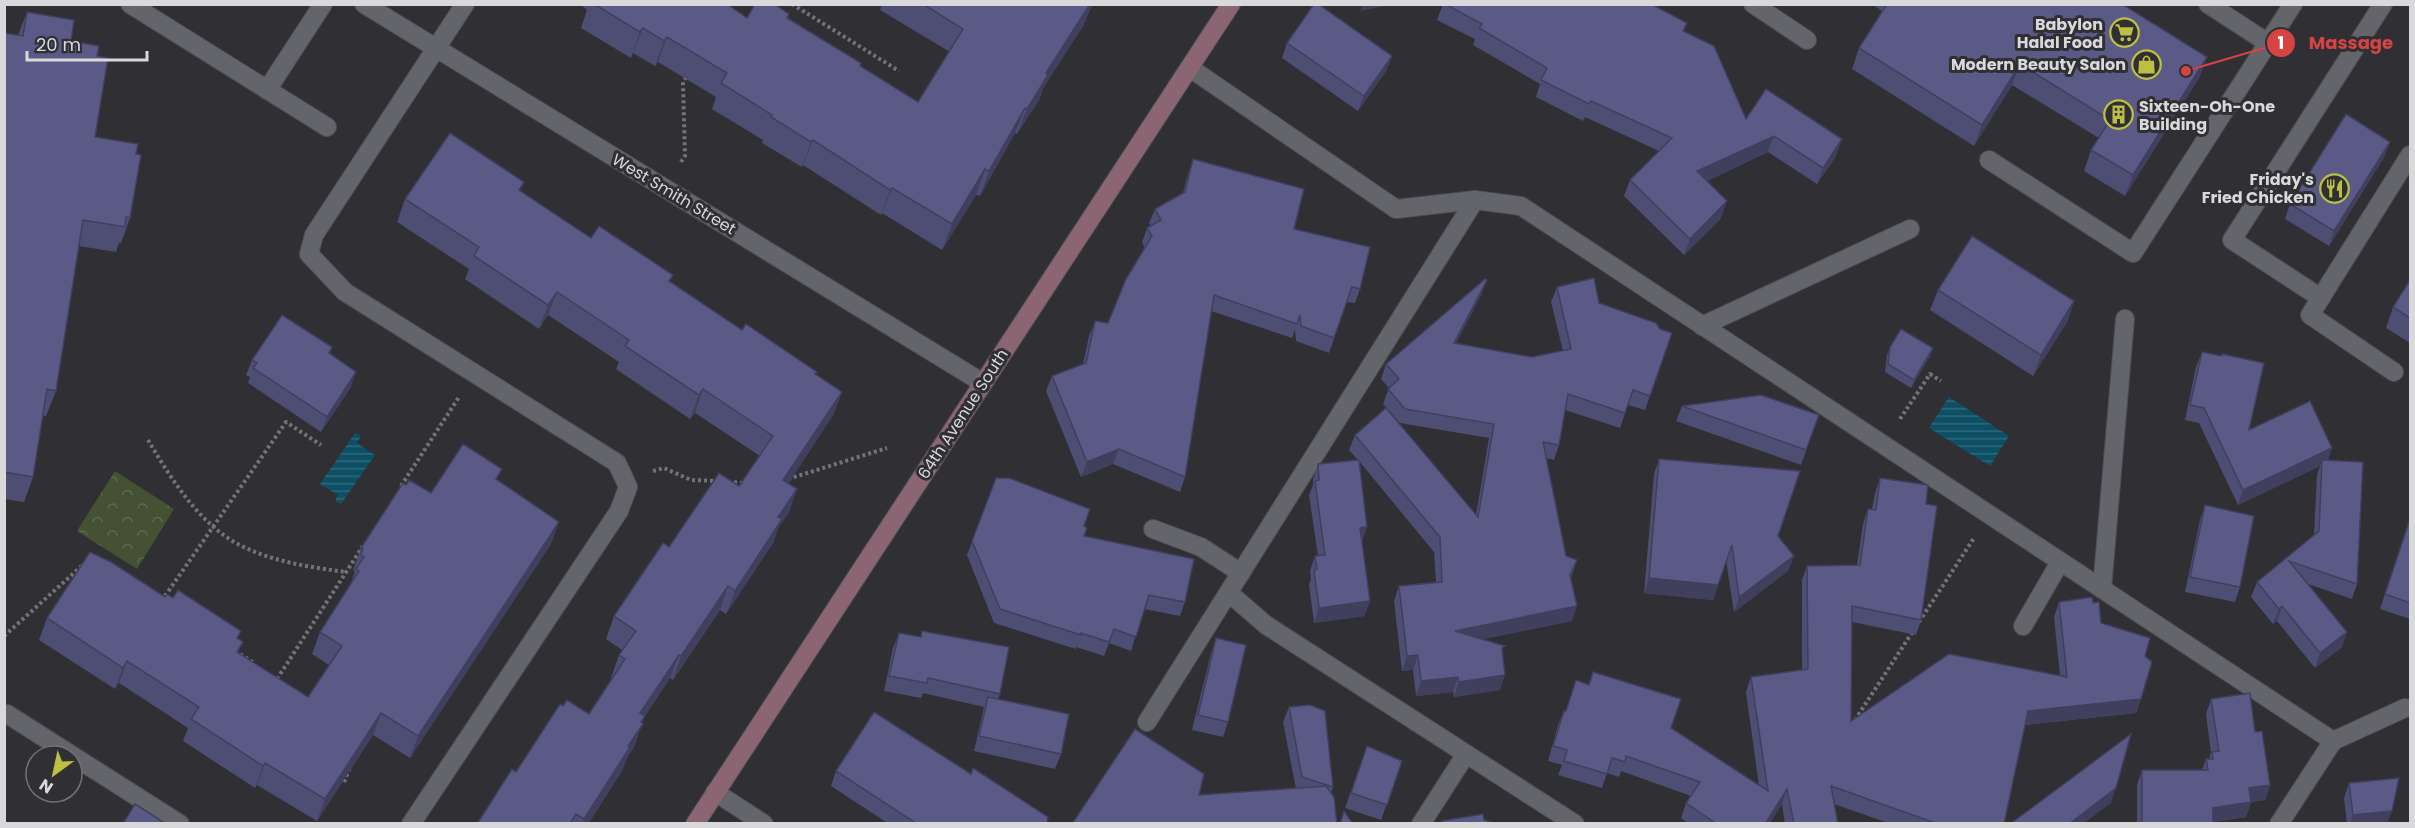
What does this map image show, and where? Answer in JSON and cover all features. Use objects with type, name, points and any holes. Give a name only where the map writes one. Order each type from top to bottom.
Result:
[{"type":"street","points":[[130,4],[327,127]]},
{"type":"street","points":[[267,90],[322,4]]},
{"type":"street","name":"West Smith Street","points":[[364,4],[983,383]]},
{"type":"street","points":[[411,824],[619,511],[628,487],[617,463],[345,292],[309,254],[314,235],[465,4]]},
{"type":"street","name":"64th Avenue South","points":[[695,824],[1231,4]]},
{"type":"street","points":[[1753,4],[1807,40]]},
{"type":"street","points":[[2208,4],[2268,43]]},
{"type":"street","points":[[1989,160],[2133,253],[2293,4]]},
{"type":"street","points":[[2321,297],[2232,240],[2383,4]]},
{"type":"street","points":[[1190,68],[1396,209],[1475,200],[1521,206],[2333,741]]},
{"type":"street","points":[[2394,372],[2310,315],[2410,155]]},
{"type":"street","points":[[1147,722],[1475,200]]},
{"type":"street","points":[[1702,326],[1910,229]]},
{"type":"street","points":[[2102,589],[2125,319]]},
{"type":"street","points":[[1153,529],[1201,547],[1241,573]]},
{"type":"street","points":[[2023,626],[2061,562]]},
{"type":"street","points":[[1228,593],[1266,625],[1575,824]]},
{"type":"street","points":[[2279,824],[2333,741],[2405,708]]},
{"type":"street","points":[[4,715],[7,714],[180,824]]},
{"type":"street","points":[[1421,824],[1466,754]]},
{"type":"street","points":[[715,792],[764,824]]},
{"type":"path","points":[[792,4],[899,71]]},
{"type":"path","points":[[664,188],[685,156],[683,82],[689,72]]},
{"type":"path","points":[[397,492],[474,373]]},
{"type":"path","points":[[1882,445],[1930,374],[1941,381]]},
{"type":"path","points":[[161,602],[286,422],[321,445]]},
{"type":"path","points":[[148,440],[174,481],[192,504],[234,542],[273,558],[307,567],[346,572]]},
{"type":"path","points":[[780,481],[887,448]]},
{"type":"path","points":[[624,479],[664,468],[691,480],[749,483]]},
{"type":"path","points":[[1853,724],[1989,515]]},
{"type":"path","points":[[277,679],[365,542]]},
{"type":"path","points":[[4,636],[83,564],[91,562]]},
{"type":"path","points":[[229,647],[258,666]]},
{"type":"path","points":[[267,672],[286,684]]},
{"type":"path","points":[[344,782],[351,769],[349,760]]},
{"type":"green space","points":[[115,471],[174,509],[137,569],[77,531]]},
{"type":"water","points":[[1949,397],[2009,436],[1990,466],[1929,428]]},
{"type":"water","points":[[355,433],[361,436],[357,443],[375,455],[341,504],[335,501],[338,495],[320,484]]},
{"type":"building","points":[[594,4],[727,4],[747,18],[755,4],[774,4],[789,14],[787,18],[861,63],[860,66],[918,102],[963,29],[923,4],[1090,4],[1046,73],[1048,75],[1027,109],[1025,108],[989,171],[985,169],[952,224],[892,188],[890,190],[813,140],[811,142],[771,117],[772,115],[721,83],[727,73],[667,37],[664,41],[643,28],[640,32]]},
{"type":"building","points":[[1314,4],[1318,4],[1392,56],[1364,96],[1287,43]]},
{"type":"building","points":[[1445,4],[1651,4],[1687,23],[1683,31],[1714,46],[1746,119],[1766,89],[1842,139],[1823,168],[1774,136],[1697,171],[1727,201],[1690,239],[1630,180],[1672,138],[1591,101],[1589,104],[1541,80],[1547,68],[1479,28],[1482,24]]},
{"type":"building","points":[[1887,4],[2122,4],[2207,57],[2133,175],[2091,150],[2110,120],[2020,64],[1982,125],[1859,48]]},
{"type":"building","points":[[27,12],[74,20],[71,41],[99,46],[97,56],[108,58],[95,137],[138,144],[136,154],[141,155],[130,218],[126,217],[125,227],[83,220],[56,391],[47,389],[33,477],[4,472],[4,33],[23,36]]},
{"type":"building","name":"Friday's Fried Chicken","points":[[2346,114],[2390,142],[2334,231],[2290,204]]},
{"type":"building","points":[[450,133],[524,182],[519,190],[591,238],[599,226],[673,275],[669,281],[742,330],[746,324],[817,372],[815,374],[842,392],[783,480],[797,489],[778,517],[782,519],[735,591],[728,586],[640,713],[645,716],[641,722],[643,724],[584,819],[576,814],[570,824],[477,824],[512,769],[516,772],[560,704],[563,706],[567,700],[589,714],[625,659],[619,655],[636,631],[614,616],[663,543],[669,547],[719,473],[739,486],[773,436],[703,389],[699,395],[625,346],[629,340],[557,292],[548,305],[474,256],[479,247],[405,199]]},
{"type":"building","points":[[1193,159],[1304,189],[1294,229],[1370,247],[1360,289],[1352,287],[1334,338],[1301,326],[1300,315],[1297,324],[1214,295],[1185,477],[1119,449],[1087,462],[1052,376],[1086,363],[1095,321],[1108,323],[1126,279],[1152,236],[1147,228],[1161,220],[1155,209],[1185,192]]},
{"type":"building","points":[[1972,236],[2074,301],[2041,355],[1938,290]]},
{"type":"building","points":[[1594,278],[1599,303],[1656,323],[1660,329],[1672,333],[1650,396],[1633,390],[1625,413],[1568,394],[1559,445],[1543,442],[1566,556],[1577,560],[1570,575],[1577,606],[1455,631],[1505,646],[1502,648],[1505,675],[1459,682],[1458,677],[1421,681],[1418,655],[1407,656],[1399,586],[1442,582],[1440,537],[1355,435],[1386,408],[1478,517],[1494,424],[1405,409],[1388,389],[1399,379],[1386,364],[1485,279],[1487,280],[1454,343],[1532,357],[1571,349],[1557,287]]},
{"type":"building","points":[[2410,280],[2410,318],[2393,307]]},
{"type":"building","points":[[282,315],[332,347],[329,353],[356,372],[327,417],[253,368],[257,363],[252,360]]},
{"type":"building","points":[[1901,329],[1933,348],[1914,380],[1888,364],[1890,347]]},
{"type":"building","points":[[2202,352],[2264,363],[2249,430],[2310,401],[2332,448],[2243,490],[2204,408],[2190,405]]},
{"type":"building","points":[[1761,395],[1819,415],[1806,450],[1682,406]]},
{"type":"building","points":[[463,444],[502,469],[496,479],[559,522],[418,736],[381,713],[325,799],[265,763],[263,766],[191,719],[199,707],[127,661],[123,668],[47,618],[90,552],[111,562],[165,597],[167,594],[173,598],[178,590],[241,631],[237,638],[243,642],[237,652],[308,697],[342,646],[320,632],[359,571],[356,569],[364,557],[361,555],[363,549],[361,548],[403,483],[406,485],[409,480],[431,493]]},
{"type":"building","points":[[1659,459],[1800,471],[1778,536],[1794,556],[1739,597],[1732,545],[1718,585],[1649,578]]},
{"type":"building","points":[[1359,460],[1367,527],[1360,528],[1370,601],[1319,608],[1314,570],[1317,569],[1315,556],[1325,555],[1315,481],[1319,480],[1318,464]]},
{"type":"building","points":[[2322,460],[2363,462],[2357,584],[2289,561],[2347,632],[2320,653],[2282,606],[2279,609],[2257,582],[2319,531]]},
{"type":"building","points":[[996,478],[1009,478],[1090,509],[1084,526],[1087,528],[1084,536],[1194,559],[1185,602],[1149,595],[1136,637],[1114,629],[1109,642],[1000,609],[972,541]]},
{"type":"building","points":[[1880,478],[1928,485],[1926,504],[1937,506],[1921,620],[1852,606],[1851,721],[1949,654],[2067,677],[2059,602],[2092,597],[2093,603],[2099,602],[2101,623],[2150,638],[2145,656],[2152,662],[2141,699],[2028,711],[2004,824],[1938,824],[1831,786],[1838,824],[1794,824],[1787,789],[1765,824],[1717,824],[1686,803],[1700,782],[1626,756],[1625,762],[1612,758],[1607,774],[1564,761],[1567,750],[1553,746],[1564,711],[1566,711],[1576,680],[1589,685],[1593,672],[1681,699],[1671,728],[1768,791],[1751,677],[1808,669],[1807,566],[1860,565],[1868,509],[1876,510]]},
{"type":"building","points":[[2205,505],[2254,516],[2240,587],[2190,577]]},
{"type":"building","points":[[2410,519],[2410,603],[2385,594]]},
{"type":"building","points":[[922,631],[1009,647],[1000,694],[928,678],[927,683],[889,676],[899,633],[921,637]]},
{"type":"building","points":[[1216,638],[1246,645],[1228,722],[1198,715]]},
{"type":"building","points":[[2250,693],[2255,732],[2262,731],[2270,785],[2249,788],[2251,802],[2213,808],[2213,824],[2142,823],[2142,770],[2208,770],[2206,759],[2213,759],[2212,752],[2219,751],[2211,699]]},
{"type":"building","points":[[988,697],[1069,714],[1061,754],[979,736]]},
{"type":"building","points":[[1310,705],[1325,711],[1333,787],[1302,777],[1289,707]]},
{"type":"building","points":[[874,712],[971,774],[973,768],[1048,817],[1047,824],[917,824],[836,771]]},
{"type":"building","points":[[1135,729],[1204,774],[1199,795],[1326,786],[1334,797],[1337,824],[1072,824]]},
{"type":"building","points":[[2131,734],[2116,788],[2069,824],[2010,824]]},
{"type":"building","points":[[1367,746],[1402,761],[1387,805],[1351,793]]},
{"type":"building","points":[[2399,778],[2392,811],[2353,815],[2349,783]]},
{"type":"building","points":[[135,804],[166,824],[123,824]]},
{"type":"building","points":[[1344,811],[1353,824],[1340,824]]},
{"type":"building","points":[[1483,814],[1484,820],[1496,824],[1442,824],[1442,821]]},
{"type":"place","name":"Babylon Halal Food","points":[[2124,33]]},
{"type":"place","name":"Modern Beauty Salon","points":[[2147,64]]},
{"type":"place","name":"Massage","points":[[2186,71]]},
{"type":"place","name":"Sixteen-Oh-One Building","points":[[2118,115]]},
{"type":"place","name":"Friday's Fried Chicken","points":[[2335,188]]}]
